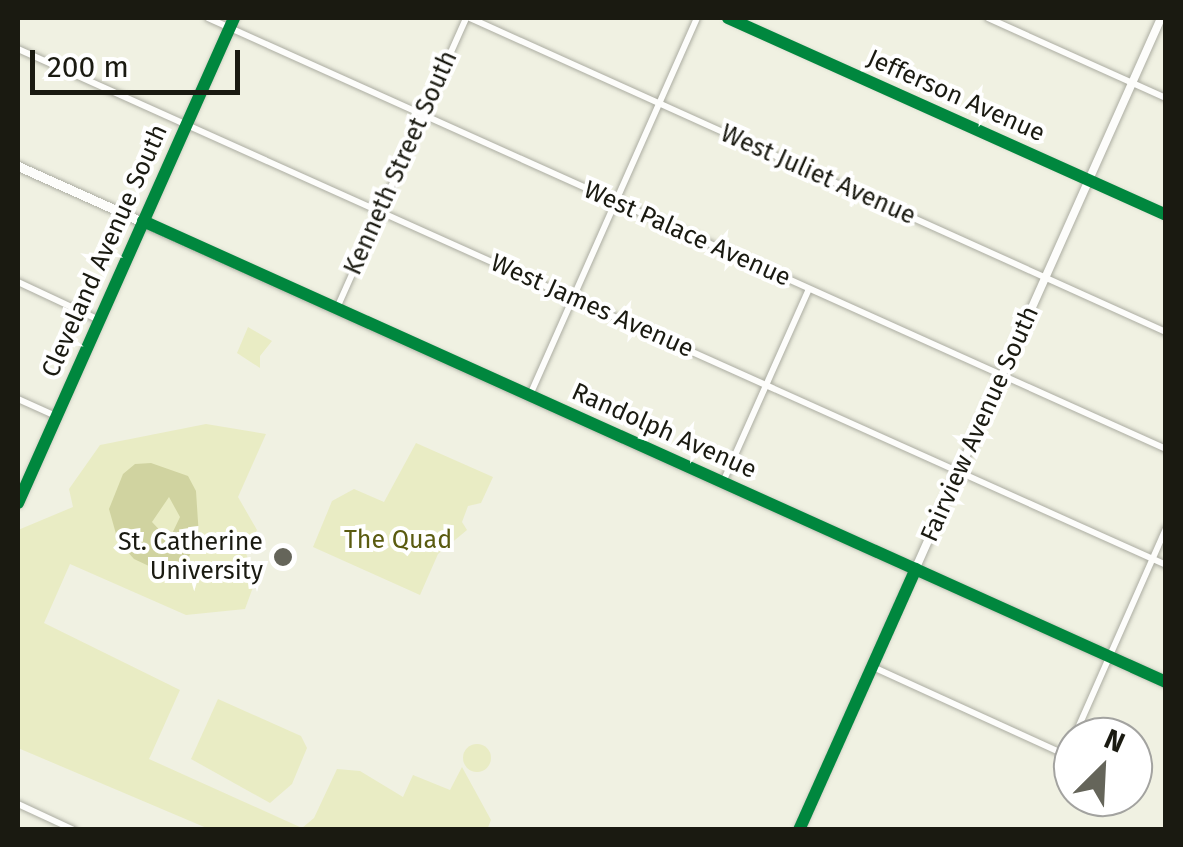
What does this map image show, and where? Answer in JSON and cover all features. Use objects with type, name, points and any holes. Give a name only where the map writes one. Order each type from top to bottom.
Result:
[{"type":"main road","name":"Randolph Avenue","points":[[18,166],[1166,682]]},
{"type":"street","name":"West Palace Avenue","points":[[208,18],[1166,449]]},
{"type":"street","name":"Cleveland Avenue South","points":[[18,504],[234,18]]},
{"type":"street","name":"West Juliet Avenue","points":[[468,18],[1166,332]]},
{"type":"street","name":"Kenneth Street South","points":[[337,308],[468,18]]},
{"type":"street","points":[[530,395],[697,18]]},
{"type":"street","name":"Jefferson Avenue","points":[[728,18],[1166,216]]},
{"type":"street","points":[[988,18],[1166,98]]},
{"type":"street","name":"Fairview Avenue South","points":[[799,830],[1161,18]]},
{"type":"street","name":"West James Avenue","points":[[18,49],[1166,565]]},
{"type":"street","points":[[18,282],[99,320]]},
{"type":"street","points":[[723,482],[809,289]]},
{"type":"street","points":[[18,399],[56,416]]},
{"type":"street","points":[[1082,717],[1166,528]]},
{"type":"street","points":[[872,667],[1053,749]]},
{"type":"street","points":[[18,804],[74,830]]},
{"type":"green space","points":[[248,327],[272,341],[260,356],[260,368],[237,353]]},
{"type":"green space","points":[[206,424],[266,434],[238,497],[257,530],[245,551],[256,579],[245,609],[186,615],[70,564],[44,623],[180,690],[149,759],[302,828],[314,818],[337,769],[360,771],[403,797],[413,775],[450,790],[462,767],[491,820],[487,830],[209,829],[18,748],[18,530],[73,507],[69,489],[100,445]]},
{"type":"green space","name":"The Quad","points":[[416,443],[493,477],[481,503],[468,506],[462,522],[467,530],[438,554],[420,595],[313,547],[332,501],[354,489],[384,502]]},
{"type":"green space","points":[[218,699],[301,736],[307,748],[292,784],[270,803],[191,759]]},
{"type":"green space","points":[[477,744],[487,748],[491,758],[487,768],[477,772],[467,768],[463,758],[467,748]]},
{"type":"shaded area","points":[[151,463],[188,476],[196,491],[199,537],[182,570],[168,575],[134,559],[118,541],[109,509],[123,474],[135,464]],"holes":[[[169,497],[180,517],[169,540],[152,522]]]},
{"type":"cycle path","points":[[18,503],[234,18]]},
{"type":"cycle path","points":[[728,18],[1166,215]]},
{"type":"cycle path","points":[[143,221],[1166,682]]},
{"type":"cycle path","points":[[799,830],[916,569]]},
{"type":"place","name":"St. Catherine University","points":[[283,557]]}]
